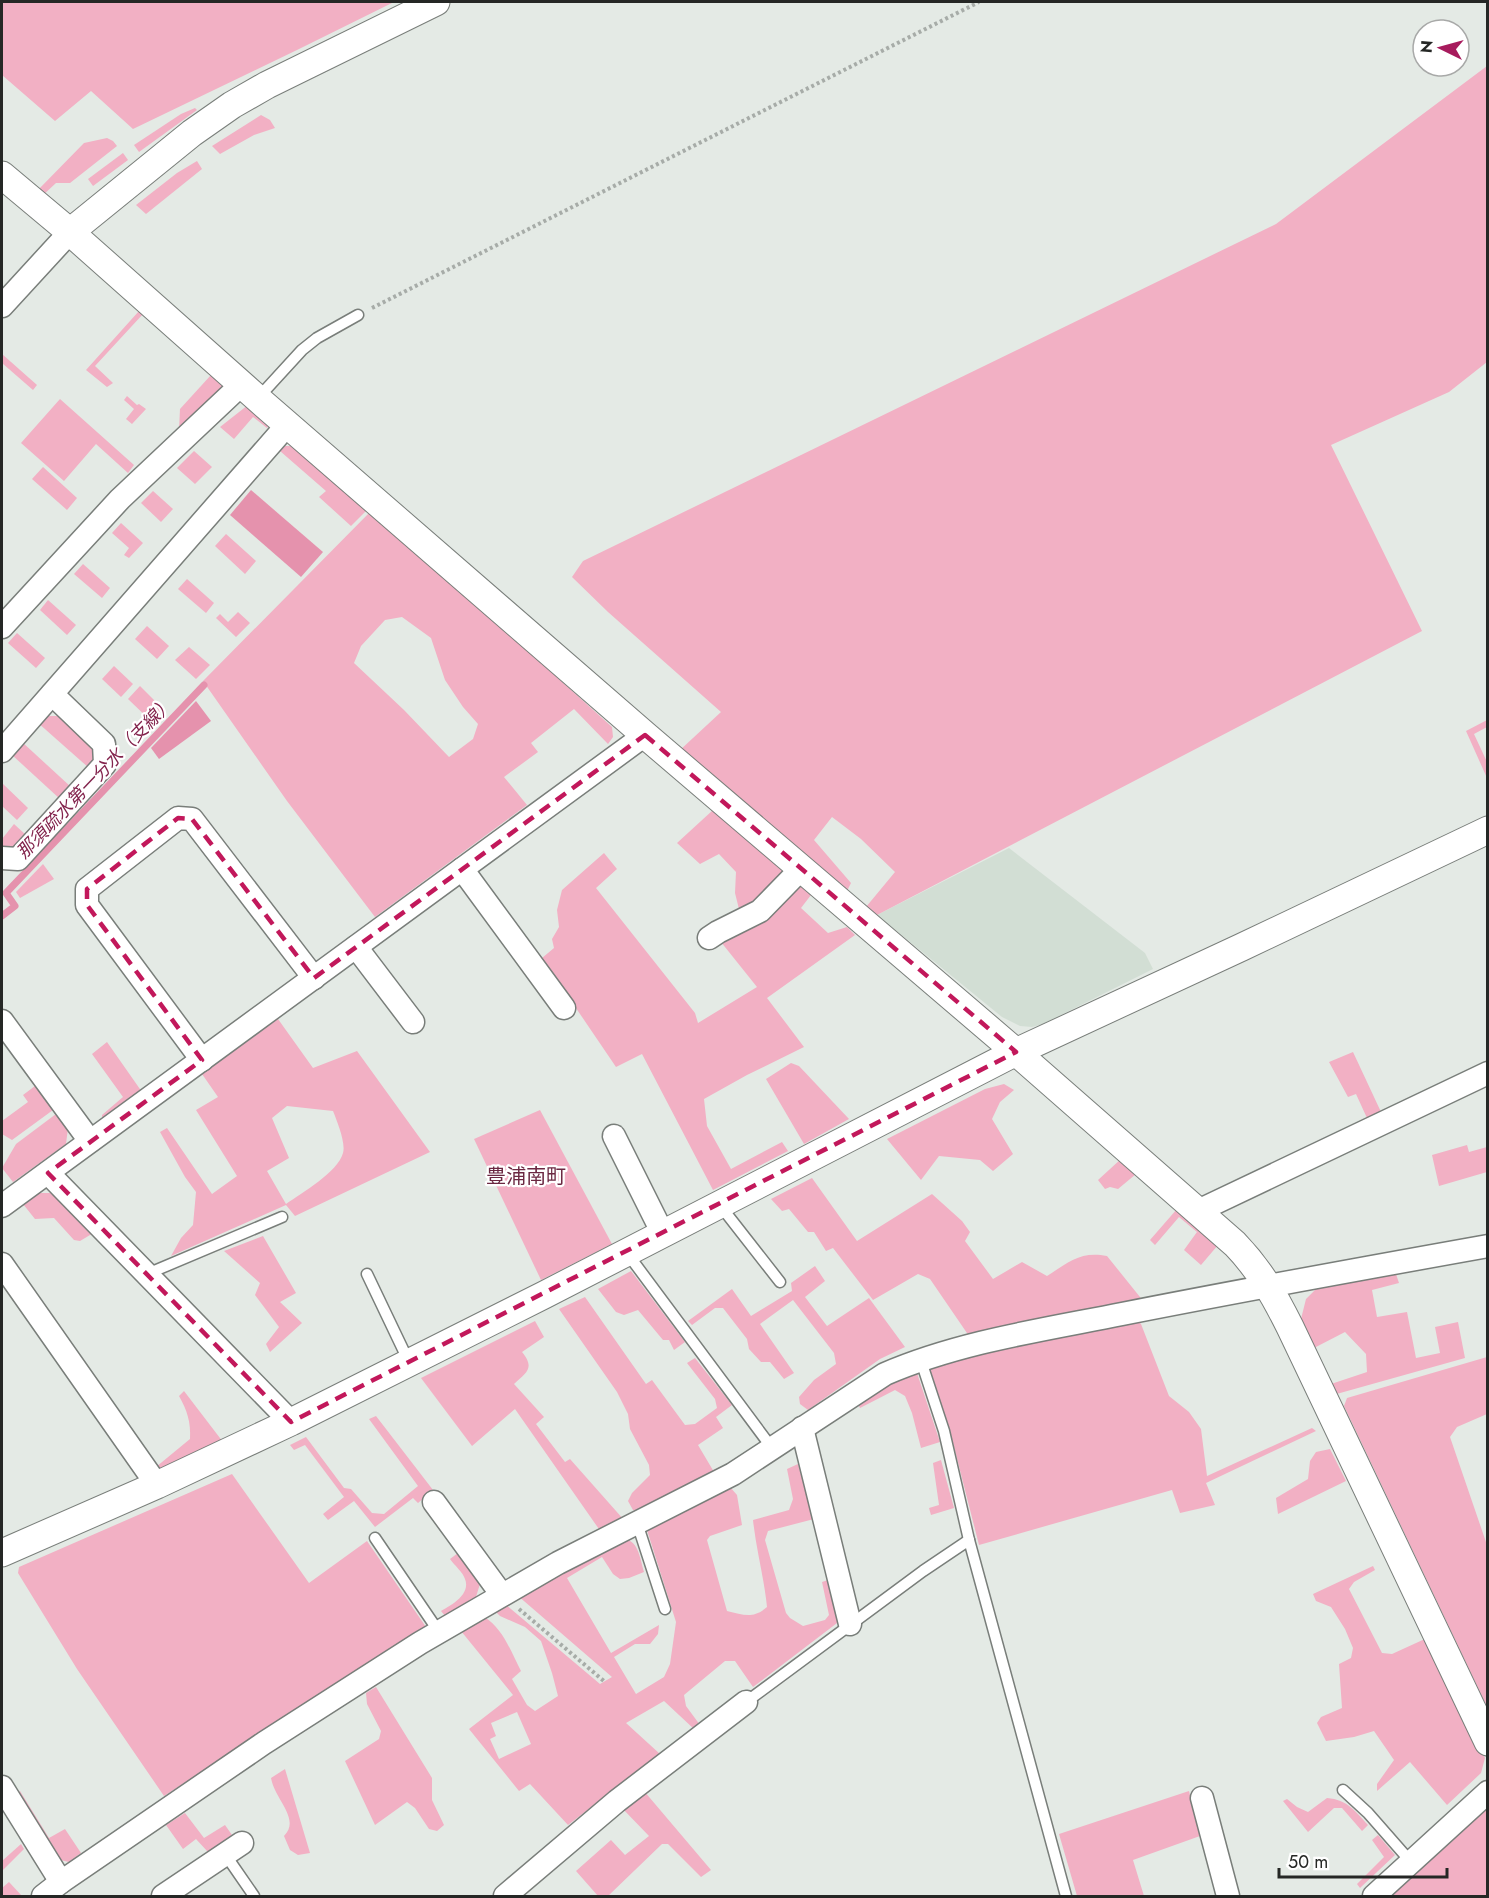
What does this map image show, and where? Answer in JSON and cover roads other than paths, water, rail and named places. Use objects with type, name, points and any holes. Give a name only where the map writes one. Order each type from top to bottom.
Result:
[{"type":"street","points":[[2,306],[70,232],[192,133],[232,105],[267,85],[436,2]]},
{"type":"street","points":[[4,183],[70,232],[645,735],[1016,1052],[1246,1256],[1269,1285],[1290,1327],[1488,1742]]},
{"type":"street","points":[[2,627],[120,499],[250,391]]},
{"type":"street","points":[[2,751],[288,424]]},
{"type":"street","points":[[2,858],[18,859],[105,764],[104,744],[52,694]]},
{"type":"street","points":[[2,1206],[645,735]]},
{"type":"street","points":[[202,1060],[87,905],[87,889],[178,818],[192,819],[314,978]]},
{"type":"street","points":[[2,1553],[157,1485],[291,1422],[627,1253],[1016,1052],[1488,830]]},
{"type":"street","points":[[462,869],[564,1008]]},
{"type":"street","points":[[709,938],[760,911],[801,869]]},
{"type":"street","points":[[356,947],[413,1022]]},
{"type":"street","points":[[2,1021],[90,1141]]},
{"type":"street","points":[[1196,1212],[1488,1073]]},
{"type":"street","points":[[614,1136],[663,1234]]},
{"type":"street","points":[[48,1173],[291,1422]]},
{"type":"street","points":[[43,1896],[264,1743],[439,1632],[558,1563],[732,1474],[885,1374],[973,1345],[1269,1285],[1488,1246]]},
{"type":"street","points":[[2,1264],[157,1485]]},
{"type":"street","points":[[802,1428],[850,1624]]},
{"type":"street","points":[[434,1502],[502,1595]]},
{"type":"street","points":[[505,1896],[617,1801],[746,1702]]},
{"type":"street","points":[[2,1787],[61,1882]]},
{"type":"street","points":[[1374,1896],[1488,1792]]},
{"type":"street","points":[[1202,1798],[1228,1896]]},
{"type":"street","points":[[163,1896],[234,1849]]},
{"type":"lane","points":[[250,391],[317,338],[358,315]]},
{"type":"lane","points":[[719,1204],[780,1282]]},
{"type":"lane","points":[[147,1274],[282,1217]]},
{"type":"lane","points":[[627,1253],[772,1448]]},
{"type":"lane","points":[[367,1274],[410,1363]]},
{"type":"lane","points":[[921,1361],[944,1431],[969,1540],[1066,1896]]},
{"type":"lane","points":[[637,1523],[665,1609]]},
{"type":"lane","points":[[375,1538],[439,1632]]},
{"type":"lane","points":[[746,1702],[850,1624],[969,1540]]},
{"type":"lane","points":[[1343,1790],[1368,1812],[1411,1862]]},
{"type":"lane","points":[[234,1849],[254,1896]]},
{"type":"waterway","name":"那須疏水第一分水（支線）","points":[[2,916],[15,906],[6,893],[204,685]]},
{"type":"district","name":"豊浦南町","points":[[526,1176]]}]
